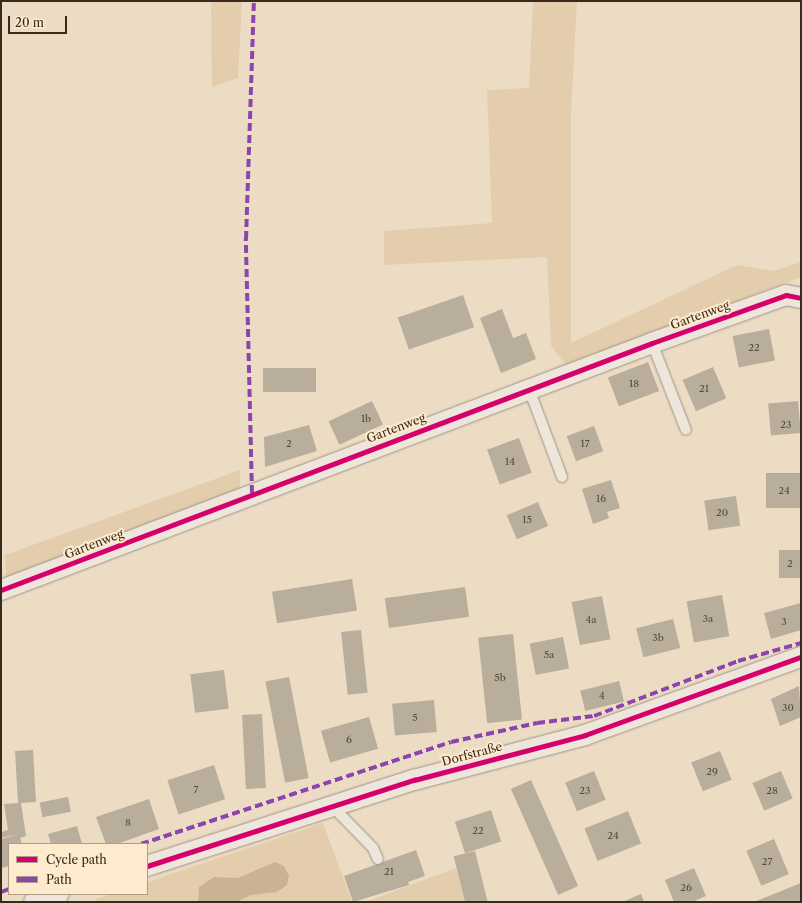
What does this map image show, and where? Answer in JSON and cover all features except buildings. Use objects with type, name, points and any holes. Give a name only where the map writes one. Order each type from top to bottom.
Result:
[{"type":"street","name":"Gartenweg","points":[[1,590],[529,388],[652,343],[786,295],[801,298]]},
{"type":"street","name":"Dorfstraße","points":[[148,866],[332,806],[482,760],[585,735],[801,657]]},
{"type":"street","points":[[34,902],[56,895]]},
{"type":"lane","points":[[652,343],[686,430]]},
{"type":"lane","points":[[529,388],[562,477]]},
{"type":"lane","points":[[332,806],[374,848],[378,859]]},
{"type":"shaded area","points":[[211,1],[242,1],[238,78],[212,87]]},
{"type":"shaded area","points":[[533,1],[577,1],[571,113],[571,343],[737,265],[774,271],[801,262],[801,277],[566,365],[551,346],[547,257],[384,265],[384,231],[492,223],[487,90],[529,88]]},
{"type":"shaded area","points":[[240,470],[240,489],[6,578],[5,555]]},
{"type":"shaded area","points":[[323,823],[352,902],[97,902],[96,899],[108,895],[148,895],[148,882]]},
{"type":"shaded area","points":[[275,862],[284,866],[289,876],[287,885],[277,892],[251,895],[236,902],[198,902],[199,887],[214,877],[238,878]]},
{"type":"shaded area","points":[[456,868],[465,902],[365,902]]},
{"type":"marked path","points":[[252,493],[246,239],[254,1]]},
{"type":"marked path","points":[[144,843],[451,742],[537,723],[594,716],[738,661],[801,643]]},
{"type":"marked path","points":[[1,892],[8,889]]},
{"type":"cycle path","points":[[1,590],[652,343],[786,295],[801,298]]},
{"type":"cycle path","points":[[148,866],[414,780],[585,735],[801,657]]}]
